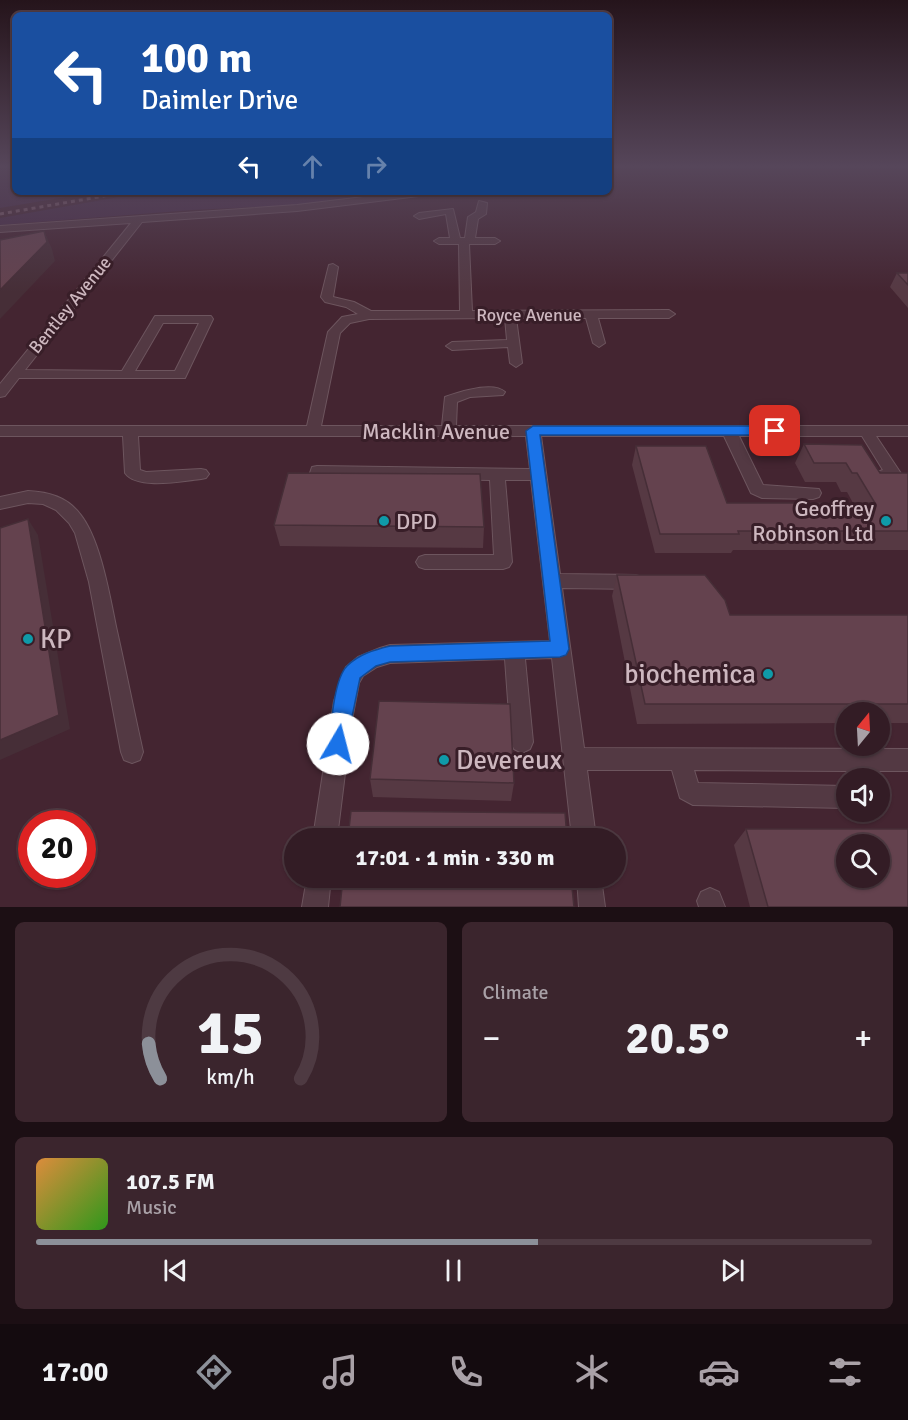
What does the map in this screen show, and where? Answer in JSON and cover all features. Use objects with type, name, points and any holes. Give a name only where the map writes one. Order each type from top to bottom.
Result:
[{"type":"street","points":[[0,229],[302,207]]},
{"type":"street","points":[[463,241],[474,217],[481,214],[482,207]]},
{"type":"street","points":[[418,216],[450,210],[463,241]]},
{"type":"street","name":"Bentley Avenue","points":[[0,393],[140,218]]},
{"type":"street","points":[[439,241],[495,241]]},
{"type":"street","name":"Royce Avenue","points":[[463,241],[466,315]]},
{"type":"street","points":[[333,267],[327,297],[329,300],[350,303],[369,315]]},
{"type":"street","name":"Royce Avenue","points":[[314,431],[334,332],[346,320],[369,315],[669,314]]},
{"type":"street","points":[[510,315],[516,363]]},
{"type":"street","name":"Royce Avenue","points":[[591,315],[599,343]]},
{"type":"street","points":[[15,374],[180,375],[207,319],[159,319],[128,374]]},
{"type":"street","points":[[452,346],[513,343]]},
{"type":"street","points":[[450,431],[450,400],[468,393],[498,392]]},
{"type":"street","name":"Macklin Avenue","points":[[0,431],[908,431]]},
{"type":"street","points":[[130,431],[133,473],[144,478],[201,474]]},
{"type":"street","points":[[533,431],[583,828]]},
{"type":"street","points":[[729,431],[757,489],[762,492],[813,493]]},
{"type":"street","points":[[867,431],[894,475],[882,476]]},
{"type":"street","points":[[313,488],[317,471],[538,475]]},
{"type":"street","points":[[425,562],[503,562],[497,474]]},
{"type":"street","points":[[0,503],[28,497],[45,498],[62,506],[75,519],[83,533],[98,582],[132,752]]},
{"type":"street","points":[[552,581],[657,582]]},
{"type":"street","points":[[326,828],[345,696],[352,673],[371,659],[390,654],[560,649]]},
{"type":"street","points":[[514,651],[522,742]]},
{"type":"street","points":[[574,759],[681,760],[836,769]]},
{"type":"street","points":[[681,760],[688,790],[693,794],[836,797]]},
{"type":"street","points":[[868,768],[908,760]]},
{"type":"street","points":[[315,907],[318,888]]},
{"type":"street","points":[[590,888],[592,907]]},
{"type":"shaded area","points":[[60,207],[247,207],[0,225],[0,218]]},
{"type":"building","points":[[44,231],[47,242],[0,290],[0,240]]},
{"type":"building","points":[[897,273],[908,273],[908,285]]},
{"type":"building","points":[[804,444],[862,445],[880,473],[908,473],[908,531],[738,531],[739,534],[660,534],[636,446],[706,446],[727,503],[875,503],[857,473],[852,473],[846,463],[814,463]]},
{"type":"building","points":[[288,473],[480,474],[484,527],[274,525]]},
{"type":"building","name":"KP","points":[[28,519],[59,715],[0,740],[0,528]]},
{"type":"building","name":"biochemica","points":[[617,575],[705,575],[725,600],[730,615],[908,615],[908,704],[836,702],[836,704],[645,704]]},
{"type":"building","name":"Devereux","points":[[379,701],[510,704],[514,783],[370,779]]},
{"type":"building","points":[[351,811],[565,813],[566,828],[349,828]]},
{"type":"building","points":[[746,829],[908,829],[908,907],[768,907]]},
{"type":"building","points":[[342,888],[572,888],[574,907],[340,907]]},
{"type":"railway","points":[[0,214],[39,207]]},
{"type":"place","name":"DPD","points":[[384,521]]},
{"type":"place","name":"Geoffrey Robinson Ltd","points":[[886,521]]},
{"type":"place","name":"KP","points":[[28,639]]},
{"type":"place","name":"biochemica","points":[[768,674]]},
{"type":"place","name":"Devereux","points":[[444,760]]},
{"type":"route","points":[[338,744],[345,696],[352,673],[371,659],[390,654],[560,649],[533,431],[775,431]]}]
